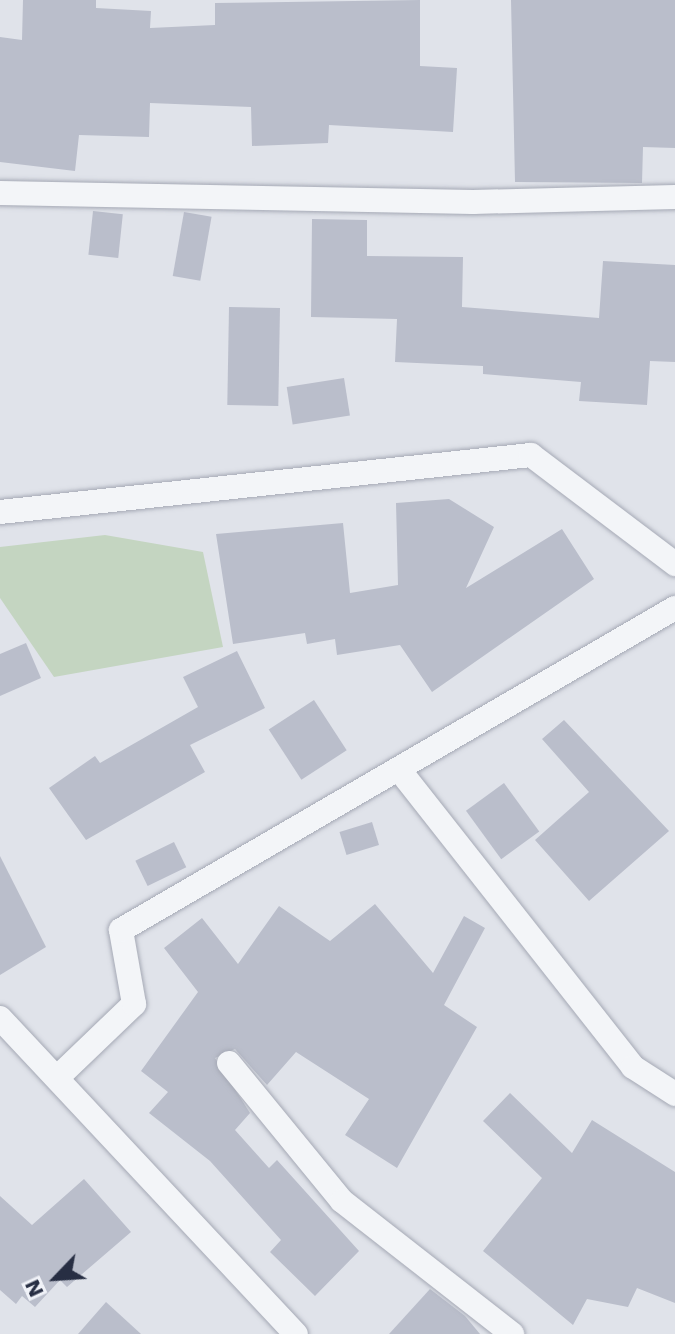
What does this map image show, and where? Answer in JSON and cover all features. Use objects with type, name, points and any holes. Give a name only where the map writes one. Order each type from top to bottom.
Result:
[{"type":"street","points":[[0,193],[473,202],[675,197]]},
{"type":"street","points":[[0,512],[531,455],[675,564]]},
{"type":"street","points":[[59,1076],[134,1004],[121,930],[401,772],[675,608]]},
{"type":"street","points":[[401,772],[633,1067],[675,1094]]},
{"type":"street","points":[[0,1018],[59,1076],[296,1334]]},
{"type":"street","points":[[229,1063],[342,1201],[512,1334]]},
{"type":"green space","points":[[105,535],[203,552],[223,647],[54,677],[0,598],[0,547]]},
{"type":"building","points":[[23,0],[96,0],[96,8],[151,11],[150,28],[215,25],[215,3],[420,0],[420,66],[457,68],[453,132],[329,125],[328,143],[252,146],[251,107],[150,103],[149,137],[79,135],[75,171],[0,162],[0,37],[22,40]]},
{"type":"building","points":[[511,0],[675,0],[675,148],[643,147],[642,183],[515,182]]},
{"type":"building","points":[[93,211],[123,214],[118,258],[88,255]]},
{"type":"building","points":[[184,212],[212,217],[200,281],[173,276]]},
{"type":"building","points":[[312,219],[367,220],[367,256],[463,257],[462,307],[599,318],[603,261],[675,265],[675,362],[650,361],[647,405],[579,401],[581,382],[483,374],[483,366],[395,362],[397,319],[311,317]]},
{"type":"building","points":[[229,307],[280,308],[278,406],[227,405]]},
{"type":"building","points":[[344,378],[350,416],[293,425],[287,387]]},
{"type":"building","points":[[449,499],[494,527],[466,588],[562,529],[594,579],[432,692],[400,645],[337,655],[335,639],[307,644],[305,633],[233,644],[216,534],[343,523],[350,593],[398,585],[396,503]]},
{"type":"building","points":[[26,643],[41,678],[0,696],[0,654]]},
{"type":"building","points":[[237,651],[265,708],[190,745],[205,772],[86,840],[49,788],[95,756],[100,763],[198,707],[183,677]]},
{"type":"building","points":[[314,700],[347,750],[301,780],[269,729]]},
{"type":"building","points":[[564,720],[669,831],[589,901],[535,840],[589,792],[542,739]]},
{"type":"building","points":[[504,783],[539,832],[501,859],[466,811]]},
{"type":"building","points":[[372,822],[379,845],[347,855],[339,832]]},
{"type":"building","points":[[174,842],[186,867],[148,886],[135,861]]},
{"type":"building","points":[[0,856],[46,947],[0,975]]},
{"type":"building","points":[[375,904],[433,973],[464,916],[485,928],[444,1005],[477,1027],[397,1168],[345,1135],[369,1099],[296,1052],[267,1085],[235,1049],[215,1058],[250,1113],[235,1130],[269,1168],[277,1160],[359,1251],[315,1296],[270,1252],[281,1240],[210,1161],[149,1113],[168,1092],[141,1071],[198,992],[164,948],[202,918],[238,964],[279,906],[330,941]]},
{"type":"building","points":[[510,1093],[572,1153],[592,1120],[675,1172],[675,1303],[637,1288],[628,1307],[587,1299],[573,1325],[483,1251],[542,1178],[483,1121]]},
{"type":"building","points":[[84,1179],[131,1232],[67,1287],[60,1280],[35,1307],[22,1296],[16,1304],[0,1290],[0,1196],[32,1225]]},
{"type":"building","points":[[430,1289],[465,1316],[480,1334],[389,1334]]},
{"type":"building","points":[[106,1302],[141,1334],[78,1334]]}]
